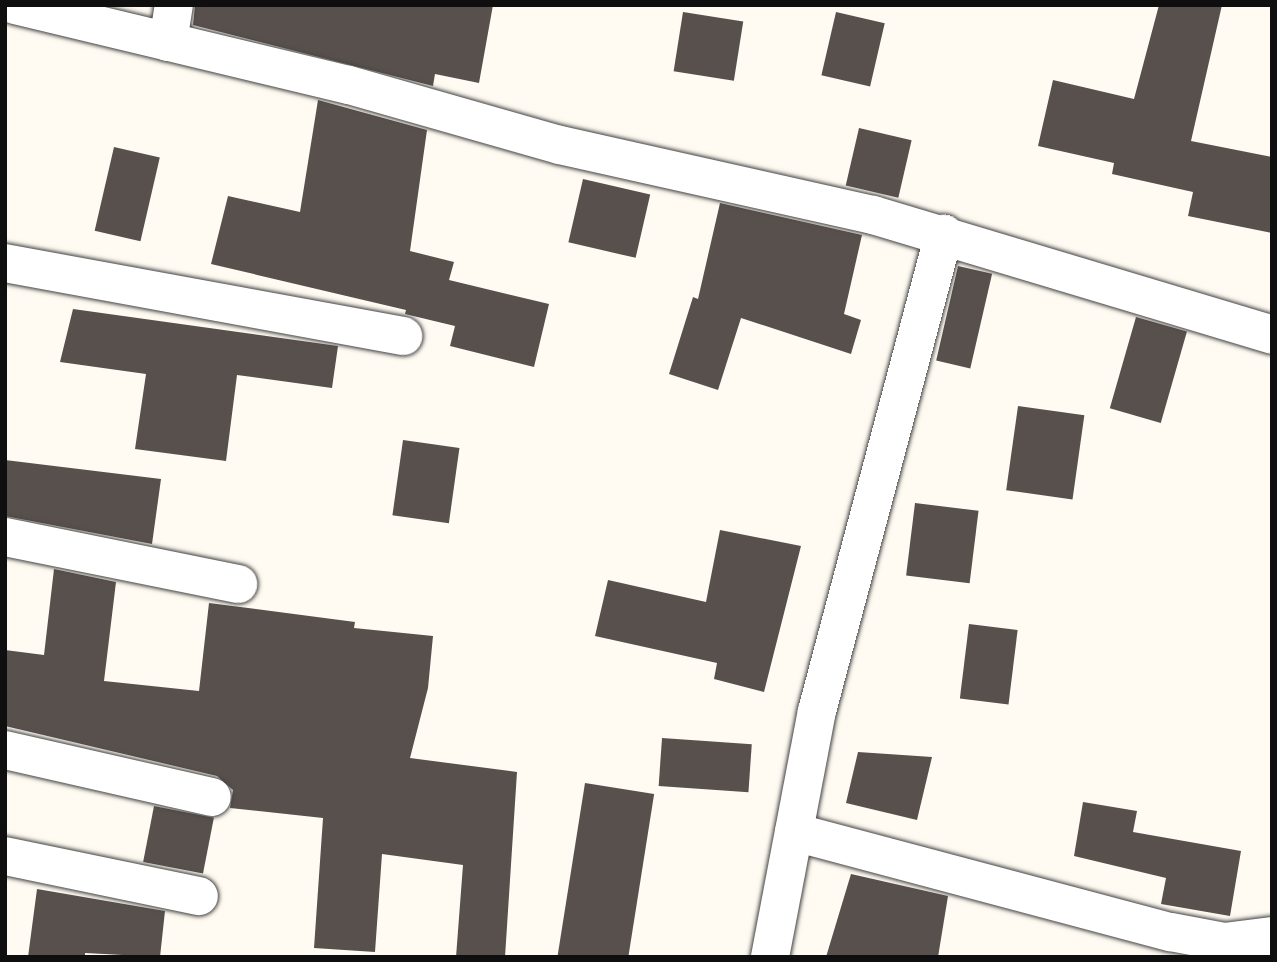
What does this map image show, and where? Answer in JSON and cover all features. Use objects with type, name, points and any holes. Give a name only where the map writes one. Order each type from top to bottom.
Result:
[{"type":"street","points":[[15,5],[171,24],[349,85],[560,145],[944,234],[1272,335]]},
{"type":"street","points":[[770,957],[817,711],[944,234]]},
{"type":"street","points":[[5,263],[402,336]]},
{"type":"street","points":[[5,537],[238,584]]},
{"type":"street","points":[[5,750],[212,797]]},
{"type":"street","points":[[794,832],[1171,932],[1224,942],[1272,936]]},
{"type":"street","points":[[5,856],[199,896]]},
{"type":"building","points":[[195,5],[493,5],[479,83],[435,74],[433,86],[193,25]]},
{"type":"building","points":[[1159,5],[1222,5],[1191,141],[1272,157],[1272,233],[1188,216],[1193,192],[1112,174],[1114,163],[1038,146],[1053,80],[1134,99]]},
{"type":"building","points":[[683,12],[743,22],[734,81],[674,71]]},
{"type":"building","points":[[836,12],[885,23],[870,87],[821,75]]},
{"type":"building","points":[[318,100],[427,130],[410,251],[454,262],[449,280],[549,304],[534,367],[450,346],[455,326],[405,314],[406,310],[211,264],[228,196],[300,212]]},
{"type":"building","points":[[859,128],[912,140],[898,198],[846,185]]},
{"type":"building","points":[[114,147],[160,158],[140,241],[95,231]]},
{"type":"building","points":[[583,179],[650,195],[636,258],[568,242]]},
{"type":"building","points":[[720,203],[862,235],[844,314],[861,320],[851,354],[741,318],[718,390],[669,374],[693,297],[698,299]]},
{"type":"building","points":[[958,266],[992,274],[970,368],[936,361]]},
{"type":"building","points":[[73,309],[338,346],[332,388],[237,375],[226,461],[135,449],[146,374],[60,362]]},
{"type":"building","points":[[1136,317],[1187,332],[1161,423],[1110,408]]},
{"type":"building","points":[[1018,406],[1084,415],[1073,499],[1006,490]]},
{"type":"building","points":[[403,440],[459,448],[449,523],[392,515]]},
{"type":"building","points":[[5,460],[161,479],[152,544],[5,516]]},
{"type":"building","points":[[915,503],[979,511],[970,583],[906,575]]},
{"type":"building","points":[[720,530],[801,546],[764,692],[714,679],[717,663],[595,636],[608,580],[706,602]]},
{"type":"building","points":[[54,569],[116,582],[104,681],[199,691],[209,603],[355,622],[354,628],[433,636],[428,688],[410,758],[517,772],[505,957],[456,957],[463,865],[382,854],[375,952],[314,948],[323,818],[230,808],[233,790],[217,776],[5,726],[5,650],[44,655]]},
{"type":"building","points":[[969,624],[1018,630],[1008,704],[960,698]]},
{"type":"building","points":[[662,738],[752,744],[748,792],[659,786]]},
{"type":"building","points":[[858,752],[932,757],[917,820],[846,803]]},
{"type":"building","points":[[585,783],[654,794],[628,957],[557,957]]},
{"type":"building","points":[[1083,802],[1137,811],[1133,832],[1241,851],[1230,916],[1161,904],[1166,878],[1074,856]]},
{"type":"building","points":[[154,806],[214,818],[203,874],[143,862]]},
{"type":"building","points":[[851,874],[948,896],[938,957],[826,957]]},
{"type":"building","points":[[37,889],[165,911],[160,957],[85,953],[85,957],[28,957]]}]
